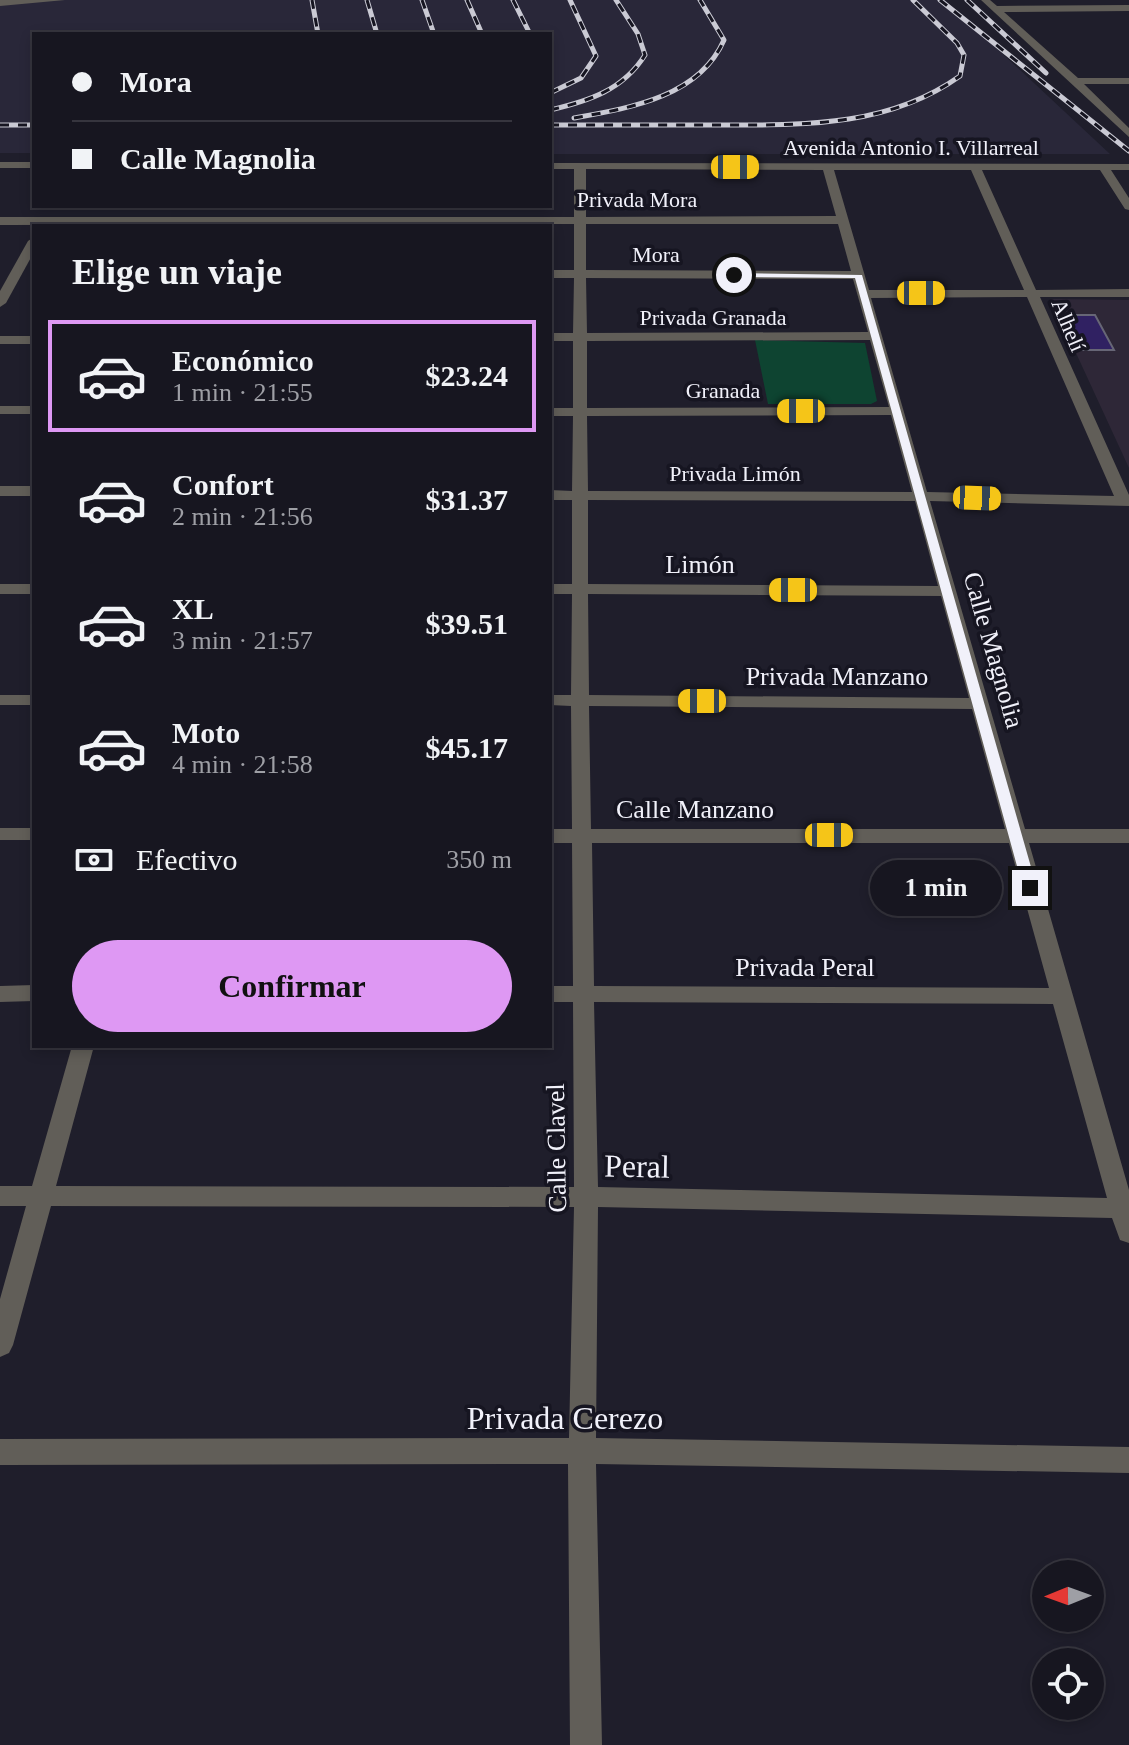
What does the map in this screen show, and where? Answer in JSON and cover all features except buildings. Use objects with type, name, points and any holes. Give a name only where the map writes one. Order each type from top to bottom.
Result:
[{"type":"street","points":[[0,3],[61,0]]},
{"type":"street","points":[[985,0],[1076,81],[1129,134]]},
{"type":"street","points":[[995,9],[1129,8]]},
{"type":"street","points":[[1076,81],[1129,81]]},
{"type":"street","points":[[0,165],[32,165]]},
{"type":"street","name":"Avenida Antonio I. Villarreal","points":[[552,166],[1129,167]]},
{"type":"street","name":"Alhelí","points":[[975,166],[1127,501]]},
{"type":"street","name":"Calle Clavel","points":[[580,167],[579,589],[586,1197],[582,1451],[586,1745]]},
{"type":"street","name":"Calle Magnolia","points":[[828,167],[945,591],[1125,1208],[1129,1233]]},
{"type":"street","points":[[1103,167],[1129,207]]},
{"type":"street","name":"Privada Mora","points":[[0,221],[842,220]]},
{"type":"street","points":[[0,303],[32,245]]},
{"type":"street","name":"Mora","points":[[552,274],[858,275]]},
{"type":"street","points":[[0,276],[32,276]]},
{"type":"street","points":[[865,294],[1129,293]]},
{"type":"street","name":"Privada Granada","points":[[552,337],[877,336]]},
{"type":"street","points":[[0,340],[32,340]]},
{"type":"street","points":[[0,410],[32,410]]},
{"type":"street","name":"Granada","points":[[552,412],[895,411]]},
{"type":"street","points":[[0,491],[32,491]]},
{"type":"street","name":"Privada Limón","points":[[552,495],[1127,501]]},
{"type":"street","points":[[0,589],[32,589]]},
{"type":"street","name":"Limón","points":[[552,589],[945,591]]},
{"type":"street","points":[[0,700],[32,700]]},
{"type":"street","name":"Privada Manzano","points":[[552,700],[979,704]]},
{"type":"street","points":[[0,834],[32,834]]},
{"type":"street","name":"Calle Manzano","points":[[552,836],[1129,836]]},
{"type":"street","points":[[0,994],[32,993]]},
{"type":"street","name":"Privada Peral","points":[[552,994],[1061,996]]},
{"type":"street","points":[[0,1345],[82,1048]]},
{"type":"street","points":[[1107,1148],[1129,1162]]},
{"type":"street","name":"Peral","points":[[0,1196],[586,1197],[1125,1208]]},
{"type":"street","name":"Privada Cerezo","points":[[0,1452],[582,1451],[1129,1460]]},
{"type":"shaded area","points":[[0,0],[945,0],[1110,154],[552,154],[552,32],[32,32],[32,153],[0,153]]},
{"type":"shaded area","points":[[1051,299],[1129,300],[1129,468],[1076,353]]},
{"type":"green space","points":[[755,340],[865,343],[877,401],[871,404],[768,404]]},
{"type":"railway","points":[[312,0],[318,32]]},
{"type":"railway","points":[[367,0],[376,32]]},
{"type":"railway","points":[[422,0],[433,32]]},
{"type":"railway","points":[[467,0],[481,32]]},
{"type":"railway","points":[[513,0],[529,32]]},
{"type":"railway","points":[[552,92],[581,78],[596,56],[570,0]]},
{"type":"railway","points":[[552,110],[578,103],[616,85],[645,55],[638,34],[616,0]]},
{"type":"railway","points":[[574,118],[618,110],[661,97],[698,75],[713,59],[724,40],[700,0]]},
{"type":"railway","points":[[552,125],[811,123],[842,120],[903,106],[960,76],[964,55],[957,43],[913,0]]},
{"type":"railway","points":[[940,0],[1129,151]]},
{"type":"railway","points":[[967,0],[1046,73]]},
{"type":"railway","points":[[0,125],[32,125]]},
{"type":"route","points":[[734,275],[858,275],[1030,888]]}]
